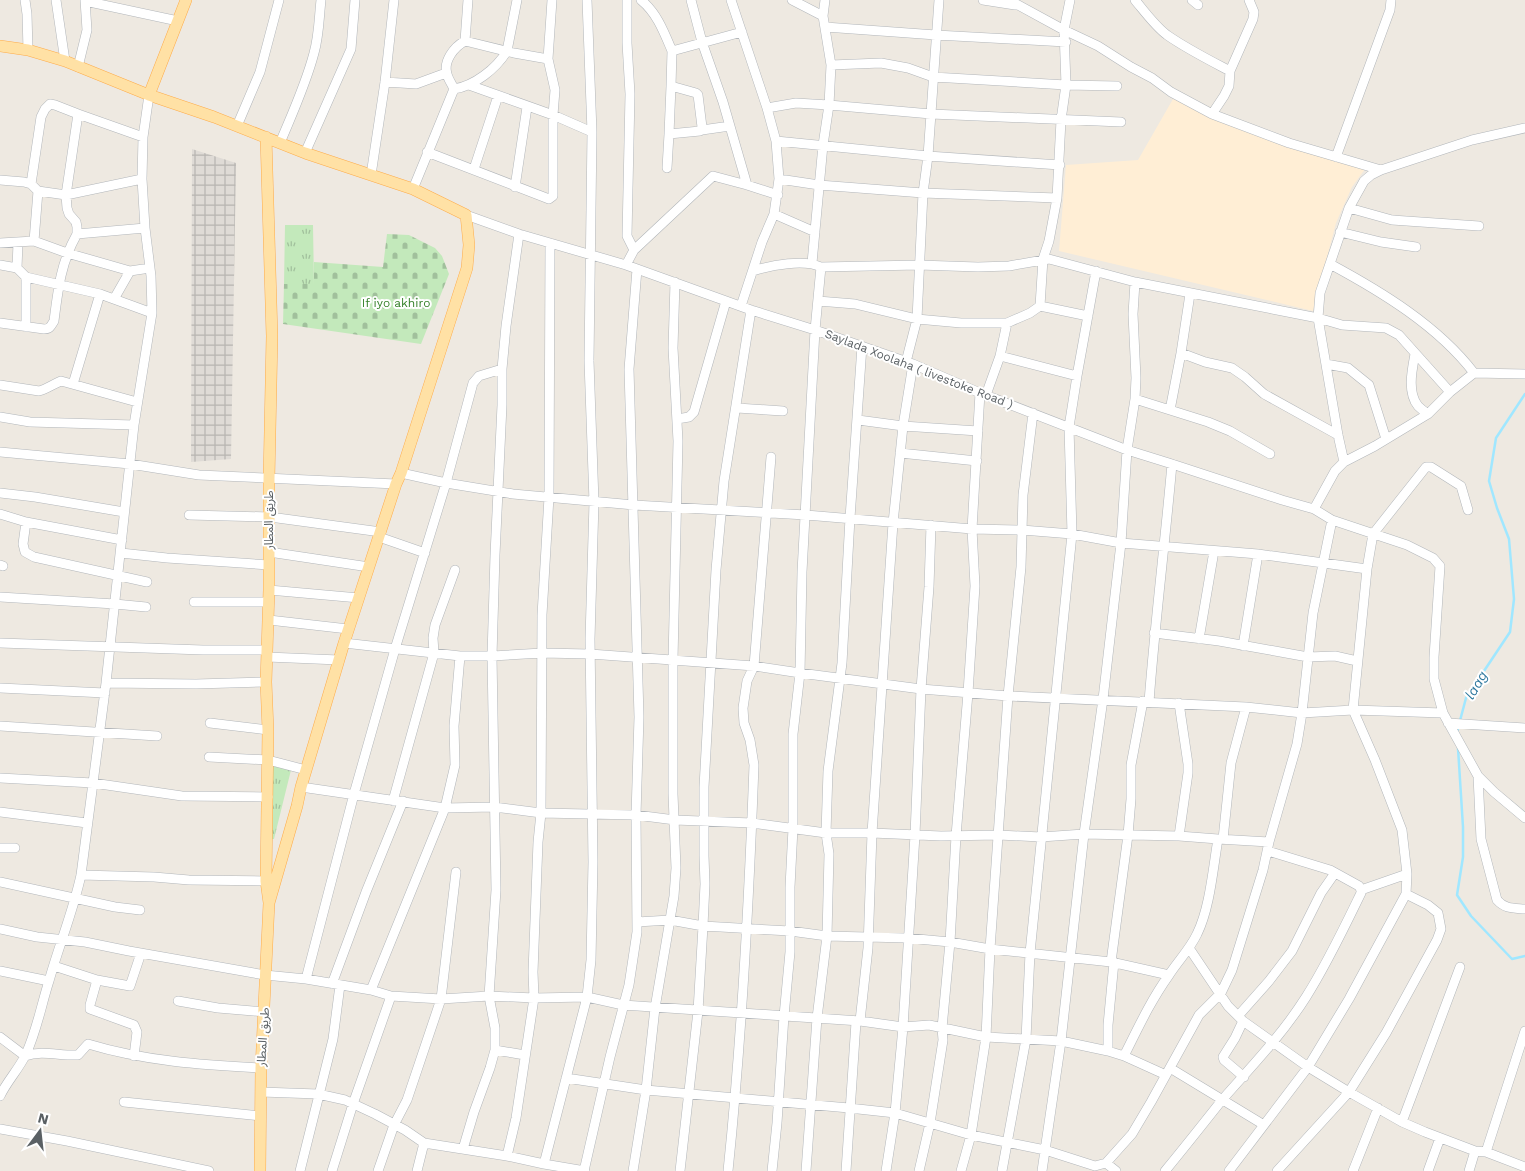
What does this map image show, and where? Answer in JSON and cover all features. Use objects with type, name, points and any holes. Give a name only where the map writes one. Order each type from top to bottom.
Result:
[{"type":"main road","points":[[149,95],[186,0]]},
{"type":"main road","points":[[0,47],[28,50],[65,61],[149,95],[214,117],[305,153],[413,189],[466,215]]},
{"type":"main road","name":"طريق المطار","points":[[260,1171],[260,1092],[269,903],[266,881],[268,730],[266,682],[269,620],[272,336],[266,138]]},
{"type":"main road","name":"طريق المطار","points":[[269,903],[301,786],[348,629],[401,473],[466,268],[469,244],[466,215]]},
{"type":"street","points":[[25,0],[28,50]]},
{"type":"street","points":[[56,0],[65,61]]},
{"type":"street","points":[[78,67],[87,30],[85,0],[178,22]]},
{"type":"street","points":[[237,126],[260,72],[279,0]]},
{"type":"street","points":[[280,143],[305,83],[314,52],[321,0]]},
{"type":"street","points":[[305,153],[351,49],[355,0]]},
{"type":"street","points":[[371,175],[385,82],[394,0]]},
{"type":"street","points":[[464,41],[468,0]]},
{"type":"street","points":[[454,89],[469,85],[498,63],[507,51],[517,0]]},
{"type":"street","points":[[427,152],[549,199],[553,196],[553,115],[555,90],[548,59],[552,0]]},
{"type":"street","points":[[544,1164],[587,997],[591,960],[593,862],[590,654],[594,502],[589,361],[592,132],[588,0]]},
{"type":"street","points":[[627,0],[630,94],[627,236],[634,250]]},
{"type":"street","points":[[641,0],[653,13],[672,51],[667,168]]},
{"type":"street","points":[[691,0],[702,42],[747,185]]},
{"type":"street","points":[[731,0],[776,141],[779,179],[774,214],[762,242],[741,306]]},
{"type":"street","points":[[792,0],[823,16]]},
{"type":"street","points":[[812,262],[832,65],[823,16],[825,0]]},
{"type":"street","points":[[846,1171],[849,1108],[868,937],[872,833],[893,523],[910,363],[917,319],[923,193],[928,156],[939,0]]},
{"type":"street","points":[[983,0],[1018,5]]},
{"type":"street","points":[[1009,0],[1098,46],[1152,78],[1171,92],[1212,114],[1289,142],[1382,170]]},
{"type":"street","points":[[1040,306],[1043,259],[1049,241],[1057,198],[1061,120],[1066,85],[1066,42],[1064,30],[1070,0]]},
{"type":"street","points":[[1135,0],[1150,19],[1166,34],[1194,52],[1230,71]]},
{"type":"street","points":[[1212,114],[1229,86],[1230,71],[1253,19],[1254,12],[1249,0]]},
{"type":"street","points":[[1336,157],[1392,0]]},
{"type":"street","points":[[825,27],[936,36],[1066,42]]},
{"type":"street","points":[[672,51],[742,32]]},
{"type":"street","points":[[413,189],[454,89],[446,73],[447,62],[458,44],[464,41],[548,59]]},
{"type":"street","points":[[832,65],[891,64],[933,77],[1117,86]]},
{"type":"street","points":[[385,82],[416,84],[446,73]]},
{"type":"street","points":[[469,85],[553,115],[592,132]]},
{"type":"street","points":[[671,86],[698,95],[700,98],[702,130]]},
{"type":"street","points":[[0,1096],[25,1056],[36,1029],[49,981],[76,898],[81,875],[111,647],[134,425],[152,313],[142,179],[143,137],[149,95]]},
{"type":"street","points":[[474,170],[498,96]]},
{"type":"street","points":[[767,108],[796,103],[829,104],[931,114],[1121,122]]},
{"type":"street","points":[[30,184],[40,117],[44,109],[50,104],[143,137]]},
{"type":"street","points":[[515,187],[527,106]]},
{"type":"street","points":[[0,322],[48,329],[54,321],[59,284],[67,253],[77,234],[76,222],[69,214],[67,208],[66,194],[78,114]]},
{"type":"street","points":[[669,134],[730,126]]},
{"type":"street","points":[[1344,462],[1318,318],[1320,293],[1349,208],[1364,181],[1382,170],[1472,140],[1525,128]]},
{"type":"street","points":[[776,141],[928,156],[1060,165]]},
{"type":"street","points":[[626,266],[634,250],[713,176],[778,195]]},
{"type":"street","points":[[0,180],[30,184],[38,191],[66,194],[142,179]]},
{"type":"street","points":[[779,179],[819,185],[923,193],[1057,198]]},
{"type":"street","points":[[34,241],[38,191]]},
{"type":"street","points":[[1349,208],[1392,220],[1479,226]]},
{"type":"street","points":[[774,214],[815,232]]},
{"type":"street","name":"Saylada Xoolaha ( livestoke Road )","points":[[466,215],[519,234],[637,269],[751,310],[910,363],[983,394],[1127,450],[1314,509],[1332,520],[1407,546],[1433,558],[1440,566],[1434,679],[1443,713],[1478,776]]},
{"type":"street","points":[[77,234],[145,228]]},
{"type":"street","points":[[1340,232],[1380,242],[1416,247]]},
{"type":"street","points":[[463,1149],[495,1050],[495,1028],[489,996],[496,890],[492,656],[502,369],[519,234]]},
{"type":"street","points":[[0,243],[34,241],[67,253],[130,271],[150,268]]},
{"type":"street","points":[[18,243],[18,268]]},
{"type":"street","points":[[507,1156],[516,1118],[534,998],[533,972],[538,842],[541,813],[542,615],[549,497],[550,243]]},
{"type":"street","points":[[753,270],[812,262],[821,267],[919,265],[978,267],[1009,266],[1049,259],[1134,282],[1190,294],[1318,318],[1342,325],[1386,328],[1399,335],[1450,392]]},
{"type":"street","points":[[0,264],[18,268],[26,276],[100,294],[152,313]]},
{"type":"street","points":[[1330,264],[1395,303],[1444,339],[1474,373]]},
{"type":"street","points":[[772,1171],[790,952],[793,734],[800,674],[802,572],[814,330],[821,267]]},
{"type":"street","points":[[260,1092],[318,1094],[345,1100],[424,1143],[585,1171],[629,984],[637,932],[636,815],[639,717],[629,369],[637,269]]},
{"type":"street","points":[[114,299],[130,271]]},
{"type":"street","points":[[1002,1171],[1026,1039],[1030,953],[1072,534],[1069,427],[1076,376],[1096,271]]},
{"type":"street","points":[[26,276],[26,327]]},
{"type":"street","points":[[633,1171],[646,1090],[655,1008],[674,896],[676,868],[673,794],[673,660],[678,441],[673,348],[675,282]]},
{"type":"street","points":[[1042,1171],[1061,1041],[1084,834],[1122,543],[1127,450],[1135,399],[1136,378],[1133,314],[1134,282]]},
{"type":"street","points":[[74,384],[100,294]]},
{"type":"street","points":[[1170,410],[1190,294]]},
{"type":"street","points":[[677,419],[689,417],[694,412],[726,300]]},
{"type":"street","points":[[818,301],[855,304],[917,319],[961,323],[1007,323],[1030,313],[1040,306],[1088,316]]},
{"type":"street","points":[[680,1171],[698,1011],[705,884],[704,787],[710,663],[724,482],[751,310]]},
{"type":"street","points":[[919,1171],[930,1123],[943,1040],[942,1028],[968,693],[974,586],[972,529],[978,431],[983,394],[1000,356],[1007,323]]},
{"type":"street","points":[[806,1171],[817,1018],[827,936],[829,854],[826,833],[828,771],[842,663],[862,346]]},
{"type":"street","points":[[1181,353],[1206,362],[1232,368],[1264,394],[1338,435]]},
{"type":"street","points":[[1415,354],[1412,370],[1412,391],[1417,405],[1428,414]]},
{"type":"street","points":[[1000,356],[1076,376]]},
{"type":"street","points":[[1326,364],[1348,368],[1369,386],[1386,439]]},
{"type":"street","points":[[306,979],[354,794],[395,649],[446,483],[473,383],[478,376],[502,369]]},
{"type":"street","points":[[1314,509],[1335,471],[1344,462],[1428,414],[1450,392],[1474,373],[1525,374]]},
{"type":"street","points":[[0,385],[39,391],[61,381],[137,402]]},
{"type":"street","points":[[1135,399],[1230,430],[1270,454]]},
{"type":"street","points":[[736,408],[783,411]]},
{"type":"street","points":[[961,1171],[971,1135],[986,1037],[990,949],[1008,696],[1021,567],[1023,495],[1033,413]]},
{"type":"street","points":[[0,417],[30,422],[134,425]]},
{"type":"street","points":[[858,420],[903,426],[978,431]]},
{"type":"street","points":[[0,452],[130,464],[199,475],[396,484]]},
{"type":"street","points":[[900,453],[977,462]]},
{"type":"street","points":[[728,1171],[742,1014],[754,765],[742,708],[748,681],[754,666],[771,457]]},
{"type":"street","points":[[1108,1051],[1112,962],[1128,835],[1132,764],[1146,702],[1165,548],[1172,464]]},
{"type":"street","points":[[1229,1171],[1308,1067],[1349,999],[1406,894],[1407,874],[1402,830],[1353,710],[1367,569],[1373,534],[1426,467],[1431,467],[1461,486],[1468,510]]},
{"type":"street","points":[[401,473],[497,492],[594,502],[806,514],[972,529],[1072,534],[1122,543],[1165,548],[1258,554],[1367,569]]},
{"type":"street","points":[[0,493],[124,512]]},
{"type":"street","points":[[0,514],[26,522],[122,540]]},
{"type":"street","points":[[189,515],[270,517],[380,534],[425,553]]},
{"type":"street","points":[[566,1078],[646,1090],[895,1113],[971,1135],[1045,1150],[1094,1168],[1106,1163],[1132,1134],[1199,1016],[1221,993],[1232,970],[1264,870],[1268,846],[1297,744],[1313,612],[1332,520]]},
{"type":"street","points":[[26,522],[23,544],[26,552],[34,557],[147,582]]},
{"type":"street","points":[[886,1171],[895,1113],[903,1027],[931,525]]},
{"type":"street","points":[[1199,639],[1214,551]]},
{"type":"street","points":[[269,552],[369,567]]},
{"type":"street","points":[[121,553],[269,565]]},
{"type":"street","points":[[1243,646],[1258,554]]},
{"type":"street","points":[[300,1171],[332,1039],[336,985],[398,801],[434,653],[435,625],[455,570]]},
{"type":"street","points":[[269,590],[359,598]]},
{"type":"street","points":[[0,597],[146,607]]},
{"type":"street","points":[[194,602],[268,602]]},
{"type":"street","points":[[269,620],[348,629]]},
{"type":"street","points":[[1154,633],[1219,641],[1308,657],[1335,656],[1357,661]]},
{"type":"street","points":[[0,643],[192,649],[267,653],[339,660]]},
{"type":"street","points":[[344,643],[460,656],[542,653],[590,654],[754,666],[800,674],[882,684],[1008,696],[1246,706],[1302,713],[1353,710],[1443,713]]},
{"type":"street","points":[[371,990],[445,808],[454,776],[455,709],[460,656]]},
{"type":"street","points":[[106,683],[196,684],[266,682]]},
{"type":"street","points":[[0,688],[105,693]]},
{"type":"street","points":[[1179,703],[1188,764],[1179,836]]},
{"type":"street","points":[[1124,1056],[1144,1016],[1198,932],[1210,890],[1220,839],[1231,763],[1246,706]]},
{"type":"street","points":[[210,723],[268,730]]},
{"type":"street","points":[[1448,724],[1525,728]]},
{"type":"street","points":[[0,726],[157,736]]},
{"type":"street","points":[[209,757],[268,760],[306,770]]},
{"type":"street","points":[[1478,776],[1525,818]]},
{"type":"street","points":[[1478,776],[1481,839],[1497,900],[1500,904],[1509,908],[1525,909]]},
{"type":"street","points":[[0,778],[93,783],[182,796],[268,797]]},
{"type":"street","points":[[301,786],[445,808],[494,807],[541,813],[636,815],[675,820],[752,823],[826,833],[1041,837],[1084,834],[1220,839],[1268,846],[1335,873],[1359,886],[1361,893],[1322,971],[1305,998],[1274,1042],[1222,1100],[1165,1171]]},
{"type":"street","points":[[0,812],[87,824]]},
{"type":"street","points":[[0,848],[15,848]]},
{"type":"street","points":[[378,1171],[394,1125],[407,1100],[441,999],[456,872]]},
{"type":"street","points":[[1244,1077],[1223,1057],[1235,1038],[1241,1018],[1292,950],[1321,894],[1335,873]]},
{"type":"street","points":[[1361,890],[1407,874]]},
{"type":"street","points":[[81,875],[266,881]]},
{"type":"street","points":[[0,882],[115,907],[140,910]]},
{"type":"street","points":[[1277,1171],[1349,1092],[1391,1025],[1430,954],[1440,930],[1438,913],[1428,905],[1406,894]]},
{"type":"street","points":[[637,922],[670,920],[703,926],[790,931],[827,936],[908,938],[950,942],[990,949],[1112,962],[1169,975]]},
{"type":"street","points":[[0,929],[37,937],[63,938],[265,975],[306,979],[371,990],[391,996],[441,999],[489,996],[534,998],[587,997],[623,1005],[655,1008],[817,1018],[903,1027],[921,1025],[986,1037],[1061,1041],[1108,1051],[1168,1071],[1264,1125]]},
{"type":"street","points":[[1189,948],[1228,1006],[1241,1018],[1308,1067],[1349,1092],[1424,1132],[1475,1151],[1486,1152],[1525,1168]]},
{"type":"street","points":[[54,966],[98,980],[130,986],[141,953]]},
{"type":"street","points":[[1406,1123],[1460,967]]},
{"type":"street","points":[[0,971],[49,981]]},
{"type":"street","points":[[98,980],[90,1009],[134,1025],[137,1032],[134,1056]]},
{"type":"street","points":[[332,1171],[353,1104],[391,996]]},
{"type":"street","points":[[178,1001],[218,1008],[264,1012]]},
{"type":"street","points":[[1486,1152],[1525,1031]]},
{"type":"street","points":[[0,1037],[25,1056]]},
{"type":"street","points":[[25,1056],[38,1052],[68,1056],[78,1055],[88,1044],[134,1056],[175,1062],[261,1068]]},
{"type":"street","points":[[495,1050],[526,1055]]},
{"type":"street","points":[[124,1102],[260,1116]]},
{"type":"street","points":[[1353,1171],[1378,1108]]},
{"type":"street","points":[[0,1129],[209,1171]]},
{"type":"street","points":[[1428,1171],[1440,1138]]},
{"type":"street","points":[[417,1171],[424,1143]]},
{"type":"street","points":[[1469,1171],[1475,1151]]},
{"type":"street","points":[[1106,1163],[1116,1171]]},
{"type":"shaded area","points":[[1173,99],[1365,169],[1352,187],[1336,223],[1313,311],[1059,251],[1066,165],[1138,160]]},
{"type":"shaded area","points":[[192,149],[236,163],[231,459],[191,462]]},
{"type":"green space","points":[[285,225],[313,225],[314,284],[284,284]]},
{"type":"green space","name":"If iyo akhiro","points":[[387,234],[409,235],[435,248],[442,256],[449,274],[421,344],[283,324],[284,284],[314,284],[314,262],[383,267]]},
{"type":"green space","points":[[272,766],[291,770],[274,839],[270,839]]},
{"type":"waterway","name":"laag","points":[[1457,732],[1466,698],[1510,632],[1514,599],[1509,539],[1489,481],[1496,438],[1525,394]]},
{"type":"waterway","name":"laag","points":[[1458,748],[1463,857],[1457,895],[1471,916],[1512,959],[1525,956]]}]
